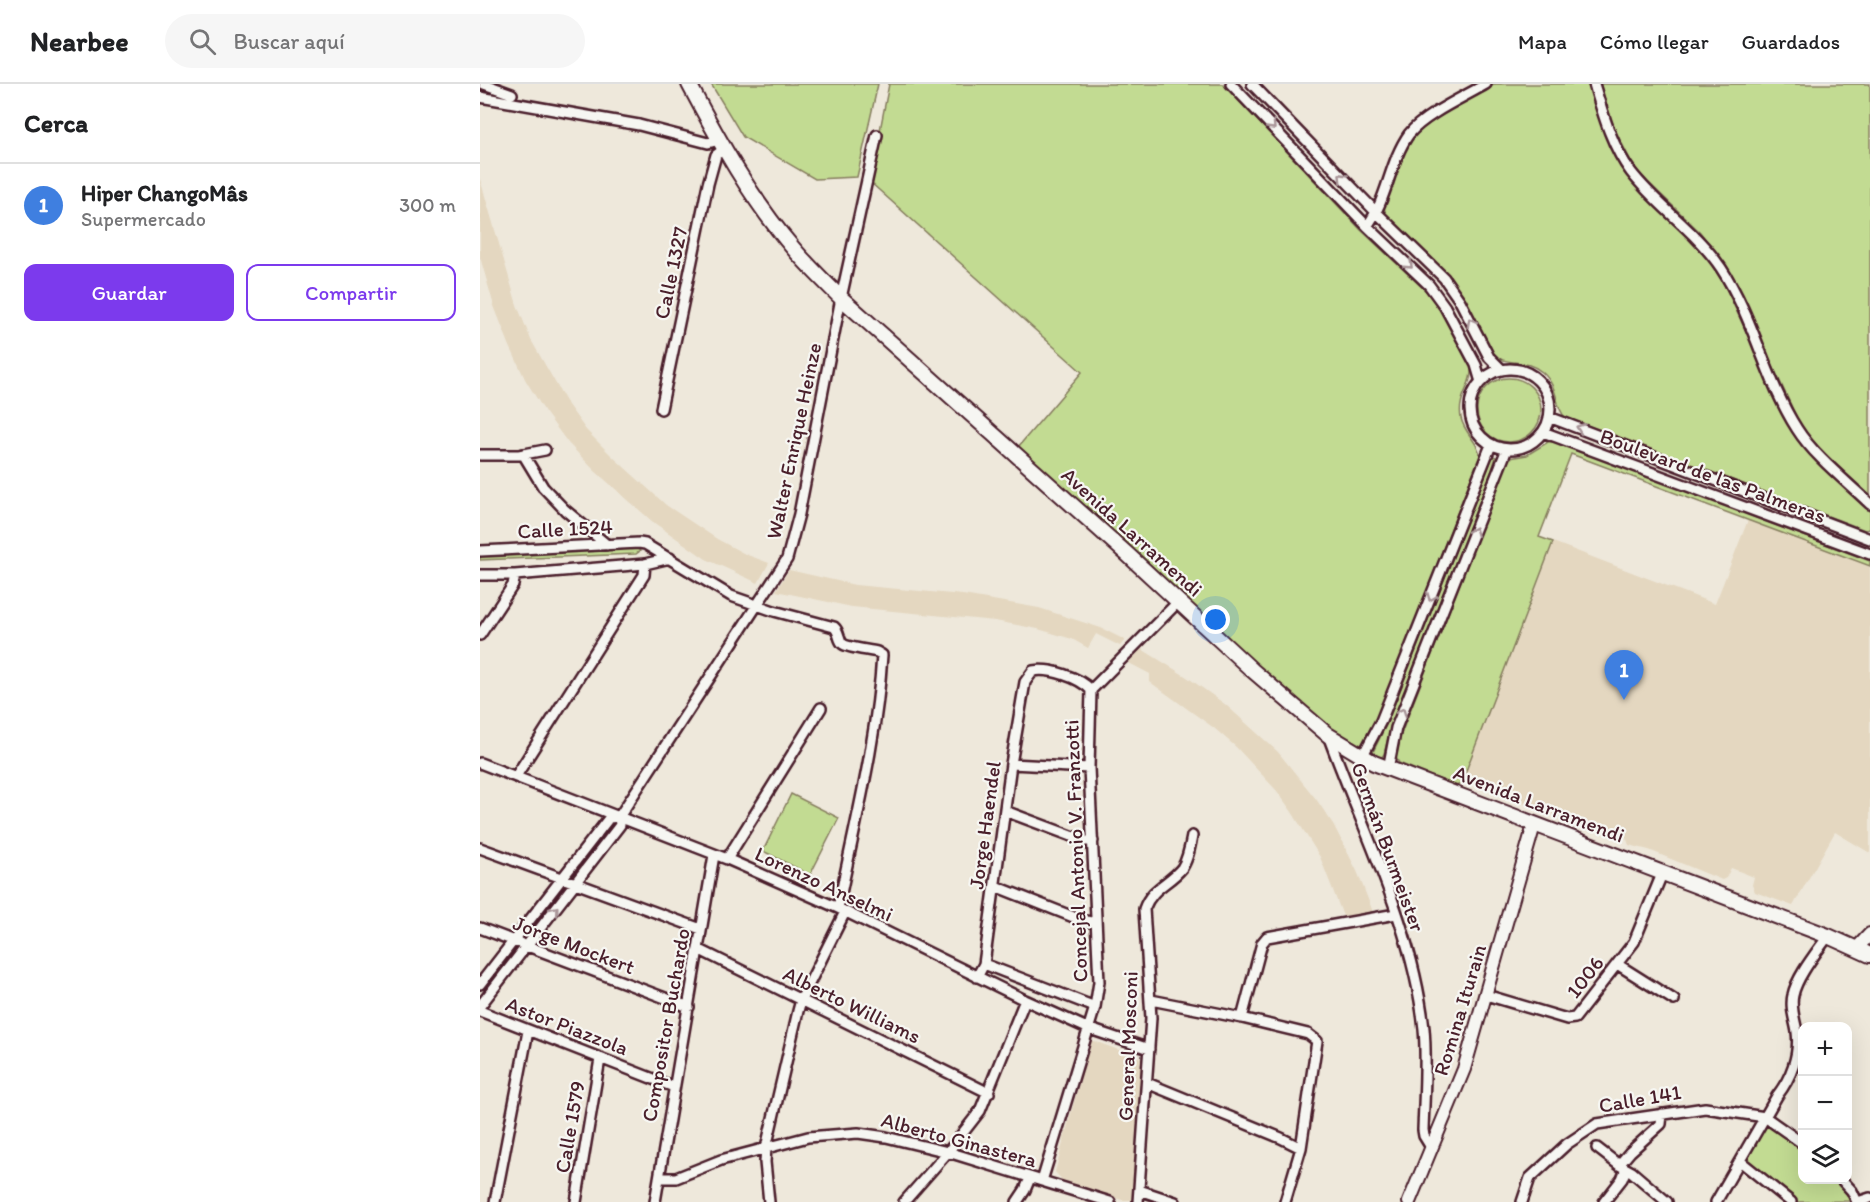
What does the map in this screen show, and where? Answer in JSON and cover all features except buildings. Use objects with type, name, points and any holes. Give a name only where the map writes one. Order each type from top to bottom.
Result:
[{"type":"main road","name":"Avenida Larramendi","points":[[689,84],[722,145],[779,231],[810,268],[1252,670],[1328,735],[1362,758],[1388,769],[1828,936],[1870,955]]},
{"type":"street","points":[[484,84],[511,99]]},
{"type":"street","points":[[511,99],[513,84]]},
{"type":"street","points":[[1231,84],[1367,226],[1437,295],[1476,365],[1481,382]]},
{"type":"street","points":[[1252,84],[1377,213],[1444,278],[1460,301],[1489,357],[1502,370]]},
{"type":"street","points":[[1367,226],[1377,213],[1401,150],[1415,128],[1486,84]]},
{"type":"street","points":[[1594,84],[1612,137],[1630,170],[1648,191],[1699,239],[1723,271],[1799,432],[1809,445],[1870,504]]},
{"type":"street","points":[[480,97],[511,99],[639,125],[722,145]]},
{"type":"street","name":"Walter Enrique Heinze","points":[[619,817],[787,559],[795,531],[841,298],[877,135]]},
{"type":"street","name":"Calle 1327","points":[[661,409],[708,184],[716,155],[722,145]]},
{"type":"street","points":[[1502,370],[1521,371],[1538,381],[1548,397],[1549,417],[1543,432],[1525,446],[1507,449],[1491,445],[1476,431],[1470,412],[1471,399],[1481,382],[1491,374],[1502,370]]},
{"type":"street","name":"Boulevard de las Palmeras","points":[[1549,417],[1870,539]]},
{"type":"street","name":"Boulevard de las Palmeras","points":[[1543,432],[1870,554]]},
{"type":"street","points":[[1362,758],[1382,721],[1491,445]]},
{"type":"street","points":[[1388,769],[1396,728],[1507,449]]},
{"type":"street","points":[[480,455],[523,454],[545,450]]},
{"type":"street","points":[[523,454],[543,487],[565,510],[607,544]]},
{"type":"street","name":"Calle 1524","points":[[480,551],[639,543],[652,547],[670,558]]},
{"type":"street","points":[[480,575],[514,575],[645,564],[670,558],[731,596],[834,627],[845,645],[882,655],[863,793],[841,910],[801,1000],[766,1148],[769,1202]]},
{"type":"street","points":[[516,776],[644,576],[645,564]]},
{"type":"street","points":[[480,635],[513,585],[514,575]]},
{"type":"street","points":[[1091,690],[1178,602]]},
{"type":"street","name":"Concejal Antonio V. Franzotti","points":[[1028,676],[1033,671],[1040,670],[1078,678],[1091,690],[1089,768],[1099,982],[1095,1007],[1042,1181]]},
{"type":"street","name":"Jorge Haendel","points":[[977,977],[984,964],[1011,764],[1025,682],[1028,676]]},
{"type":"street","points":[[727,859],[821,708]]},
{"type":"street","name":"Germán Burmeister","points":[[1328,735],[1343,780],[1378,861],[1396,914],[1418,995],[1425,1044],[1423,1130],[1432,1149]]},
{"type":"street","name":"Lorenzo Anselmi","points":[[480,763],[727,859],[841,910],[1087,1028],[1149,1049]]},
{"type":"street","points":[[1011,764],[1089,768]]},
{"type":"street","points":[[1005,811],[1085,841],[1093,841]]},
{"type":"street","points":[[480,984],[609,818],[619,817],[620,825],[480,1006]]},
{"type":"street","name":"Romina Iturain","points":[[1409,1202],[1464,1069],[1534,825]]},
{"type":"street","name":"General Mosconi","points":[[1138,1202],[1151,1000],[1144,909],[1146,902],[1160,886],[1184,866],[1192,836]]},
{"type":"street","points":[[480,848],[701,929]]},
{"type":"street","name":"Compositor Buchardo","points":[[655,1202],[714,855]]},
{"type":"street","name":"1006","points":[[1486,995],[1572,1020],[1575,1018],[1639,932],[1662,874]]},
{"type":"street","points":[[995,886],[1081,920],[1096,923]]},
{"type":"street","points":[[1242,1018],[1262,943],[1267,937],[1396,914]]},
{"type":"street","name":"Jorge Mockert","points":[[480,928],[688,1007]]},
{"type":"street","points":[[1857,948],[1870,934]]},
{"type":"street","points":[[1716,1202],[1765,1116],[1789,1080],[1794,1064],[1797,1036],[1792,1000],[1794,990],[1828,936]]},
{"type":"street","name":"Alberto Williams","points":[[698,949],[989,1093]]},
{"type":"street","points":[[984,964],[1095,1007]]},
{"type":"street","points":[[1617,964],[1674,1000]]},
{"type":"street","points":[[904,1202],[980,1111],[1025,1000]]},
{"type":"street","points":[[1151,1000],[1308,1034],[1317,1041],[1301,1148],[1286,1202]]},
{"type":"street","name":"Astor Piazzola","points":[[480,1011],[674,1087]]},
{"type":"street","points":[[495,1202],[528,1031]]},
{"type":"street","name":"Calle 1579","points":[[576,1202],[600,1059]]},
{"type":"street","points":[[1147,1083],[1301,1148]]},
{"type":"street","name":"Calle 141","points":[[1521,1202],[1530,1179],[1547,1160],[1592,1125],[1705,1108],[1765,1116]]},
{"type":"street","points":[[1604,1202],[1623,1179],[1622,1167],[1630,1152],[1661,1124],[1662,1114]]},
{"type":"street","points":[[1765,1116],[1798,1139]]},
{"type":"street","name":"Alberto Ginastera","points":[[659,1178],[676,1178],[721,1160],[808,1137],[858,1133],[886,1137],[948,1152],[1110,1202]]},
{"type":"street","points":[[1597,1148],[1667,1202]]},
{"type":"street","points":[[1740,1161],[1791,1202]]},
{"type":"street","points":[[1017,1202],[1030,1178]]},
{"type":"street","points":[[1846,1184],[1857,1202],[1870,1198]]},
{"type":"street","points":[[1139,1190],[1175,1202]]},
{"type":"shaded area","points":[[480,179],[517,305],[531,340],[568,405],[586,430],[666,505],[717,539],[745,554],[769,563],[758,583],[706,559],[653,522],[595,471],[568,443],[545,412],[525,379],[509,344],[494,306],[480,257]]},
{"type":"shaded area","points":[[1748,520],[1870,566],[1870,853],[1835,832],[1793,906],[1755,892],[1752,885],[1754,877],[1731,868],[1726,878],[1722,880],[1649,850],[1629,845],[1626,837],[1619,840],[1484,788],[1486,782],[1462,772],[1553,542],[1715,604]]},
{"type":"shaded area","points":[[789,570],[855,585],[963,595],[1039,608],[1101,628],[1125,640],[1120,646],[1096,634],[1088,648],[1072,639],[1038,629],[995,621],[852,607],[776,591]]},
{"type":"shaded area","points":[[1140,648],[1226,705],[1278,752],[1333,824],[1357,871],[1373,912],[1343,916],[1320,857],[1277,791],[1236,747],[1214,728],[1150,682],[1150,674],[1127,662]]},
{"type":"shaded area","points":[[1091,1040],[1144,1059],[1134,1200],[1122,1200],[1063,1181],[1055,1172]]},
{"type":"green space","points":[[711,84],[878,84],[857,177],[815,179],[743,137]]},
{"type":"green space","points":[[889,84],[1223,84],[1361,230],[1428,293],[1438,306],[1471,368],[1470,380],[1460,410],[1465,428],[1480,455],[1376,720],[1361,746],[1323,725],[1018,447],[1082,372],[870,182]]},
{"type":"green space","points":[[1495,84],[1588,84],[1603,130],[1625,172],[1703,252],[1722,280],[1794,434],[1818,461],[1870,510],[1870,529],[1865,530],[1565,417],[1559,408],[1552,384],[1542,372],[1529,365],[1504,360],[1494,355],[1464,299],[1448,275],[1386,215],[1384,207],[1401,159],[1416,134],[1442,113]]},
{"type":"green space","points":[[1600,84],[1870,84],[1870,496],[1802,429],[1728,269],[1700,232],[1634,167],[1614,128]]},
{"type":"green space","points":[[1509,378],[1521,380],[1532,387],[1539,398],[1541,410],[1539,422],[1532,433],[1521,440],[1509,442],[1497,440],[1486,433],[1479,422],[1477,410],[1479,398],[1486,387],[1497,380]]},
{"type":"green space","points":[[1548,442],[1557,442],[1870,561],[1870,566],[1571,454],[1539,537],[1553,542],[1461,784],[1456,786],[1399,763],[1396,758],[1401,734],[1509,458],[1527,455]]},
{"type":"green space","points":[[1493,456],[1496,457],[1492,470],[1392,723],[1384,754],[1382,757],[1376,757],[1373,752],[1388,721]]},
{"type":"green space","points":[[636,548],[640,551],[636,554],[480,560],[480,554]]},
{"type":"green space","points":[[791,794],[839,818],[810,875],[763,851]]},
{"type":"green space","points":[[1769,1122],[1798,1146],[1798,1184],[1840,1184],[1851,1197],[1851,1201],[1795,1202],[1748,1162],[1747,1156],[1763,1124]]},
{"type":"place","name":"Hiper ChangoMâs","points":[[1624,700]]}]
